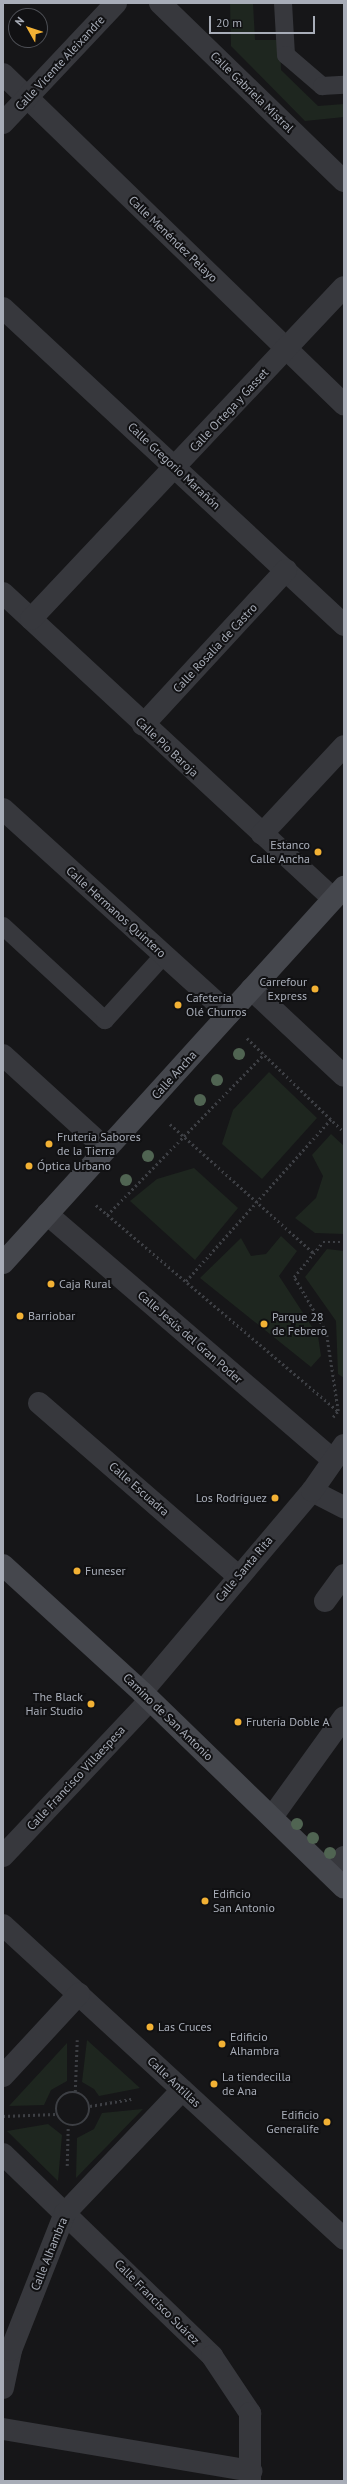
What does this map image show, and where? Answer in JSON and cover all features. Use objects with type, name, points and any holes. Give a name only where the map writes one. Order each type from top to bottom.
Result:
[{"type":"main road","name":"Calle Ancha","points":[[3,1262],[338,893]]},
{"type":"main road","name":"Camino de San Antonio","points":[[4,1569],[146,1696],[344,1888]]},
{"type":"street","name":"Calle Vicente Aleixandre","points":[[3,123],[116,3]]},
{"type":"street","name":"Calle Gabriela Mistral","points":[[160,3],[344,182]]},
{"type":"street","name":"Calle Menéndez Pelayo","points":[[3,74],[344,404]]},
{"type":"street","name":"Calle Ortega y Gasset","points":[[31,619],[176,468],[344,287]]},
{"type":"street","name":"Calle Gregorio Marañón","points":[[3,308],[344,625]]},
{"type":"street","name":"Calle Rosalía de Castro","points":[[143,725],[286,570]]},
{"type":"street","name":"Calle Pío Baroja","points":[[3,593],[143,725],[262,834],[338,893]]},
{"type":"street","points":[[262,834],[344,746]]},
{"type":"street","name":"Calle Hermanos Quintero","points":[[3,809],[229,1014]]},
{"type":"street","points":[[251,989],[344,1076]]},
{"type":"street","points":[[3,1055],[106,1149]]},
{"type":"street","name":"Calle Jesús del Gran Poder","points":[[47,1214],[338,1453]]},
{"type":"street","name":"Calle Escuadra","points":[[39,1403],[238,1576]]},
{"type":"street","name":"Calle Santa Rita","points":[[146,1696],[238,1576],[312,1491],[338,1453]]},
{"type":"street","points":[[312,1491],[344,1507]]},
{"type":"street","points":[[325,1601],[344,1575]]},
{"type":"street","name":"Calle Francisco Villaespesa","points":[[3,1856],[146,1696]]},
{"type":"street","points":[[272,1817],[344,1717]]},
{"type":"street","points":[[329,1873],[344,1857]]},
{"type":"street","name":"Calle Antillas","points":[[3,1925],[344,2239]]},
{"type":"street","points":[[3,2076],[79,1994]]},
{"type":"street","name":"Calle Alhambra","points":[[3,2388],[11,2350],[65,2213],[182,2090]]},
{"type":"street","name":"Calle Francisco Suárez","points":[[3,2154],[212,2356],[250,2413],[250,2476]]},
{"type":"street","points":[[3,2429],[250,2476]]},
{"type":"lane","points":[[283,3],[286,55],[322,86],[344,85]]},
{"type":"lane","points":[[3,926],[105,1020],[164,955]]},
{"type":"path","points":[[242,1034],[344,1132]]},
{"type":"path","points":[[108,1216],[183,1136],[264,1054]]},
{"type":"path","points":[[186,1281],[331,1119]]},
{"type":"path","points":[[165,1120],[314,1253]]},
{"type":"path","points":[[94,1203],[338,1411]]},
{"type":"path","points":[[338,1453],[318,1435],[338,1411],[326,1332],[294,1277],[323,1242],[344,1242]]},
{"type":"path","points":[[70,2092],[85,2097],[90,2106],[86,2121],[74,2126],[63,2124],[56,2114],[57,2102],[70,2092]]},
{"type":"path","points":[[3,2116],[56,2114]]},
{"type":"shaded area","points":[[230,3],[253,3],[255,40],[280,40],[281,70],[318,106],[344,104],[344,117],[305,121],[231,46]]},
{"type":"shaded area","points":[[269,1072],[317,1118],[262,1179],[222,1144],[233,1110]]},
{"type":"shaded area","points":[[331,1134],[344,1146],[344,1234],[315,1233],[295,1218],[316,1198],[323,1176],[312,1155]]},
{"type":"shaded area","points":[[194,1168],[238,1208],[195,1260],[130,1201],[157,1179]]},
{"type":"shaded area","points":[[281,1236],[297,1251],[279,1276],[318,1336],[321,1356],[311,1367],[200,1278],[241,1238],[251,1256],[266,1254]]},
{"type":"shaded area","points":[[327,1249],[344,1251],[344,1378],[338,1374],[336,1321],[305,1277]]},
{"type":"shaded area","points":[[87,2040],[140,2088],[99,2096],[94,2089],[82,2082]]},
{"type":"shaded area","points":[[67,2043],[67,2081],[51,2090],[44,2105],[9,2106]]},
{"type":"shaded area","points":[[143,2109],[76,2178],[77,2138],[94,2129],[102,2113]]},
{"type":"shaded area","points":[[48,2124],[62,2135],[58,2181],[7,2131]]},
{"type":"place","name":"Estanco Calle Ancha","points":[[318,852]]},
{"type":"place","name":"Carrefour Express","points":[[315,989]]},
{"type":"place","name":"Cafetería Olé Churros","points":[[178,1005]]},
{"type":"place","name":"Frutería Sabores de la Tierra","points":[[49,1144]]},
{"type":"place","name":"Óptica Urbano","points":[[29,1166]]},
{"type":"place","name":"Caja Rural","points":[[51,1284]]},
{"type":"place","name":"Barriobar","points":[[20,1316]]},
{"type":"place","name":"Parque 28 de Febrero","points":[[264,1324]]},
{"type":"place","name":"Los Rodríguez","points":[[275,1498]]},
{"type":"place","name":"Funeser","points":[[77,1571]]},
{"type":"place","name":"The Black Hair Studio","points":[[91,1704]]},
{"type":"place","name":"Frutería Doble A","points":[[238,1722]]},
{"type":"place","name":"Edificio San Antonio","points":[[205,1901]]},
{"type":"place","name":"Las Cruces","points":[[150,2027]]},
{"type":"place","name":"Edificio Alhambra","points":[[222,2044]]},
{"type":"place","name":"La tiendecilla de Ana","points":[[214,2084]]},
{"type":"place","name":"Edificio Generalife","points":[[327,2122]]}]
